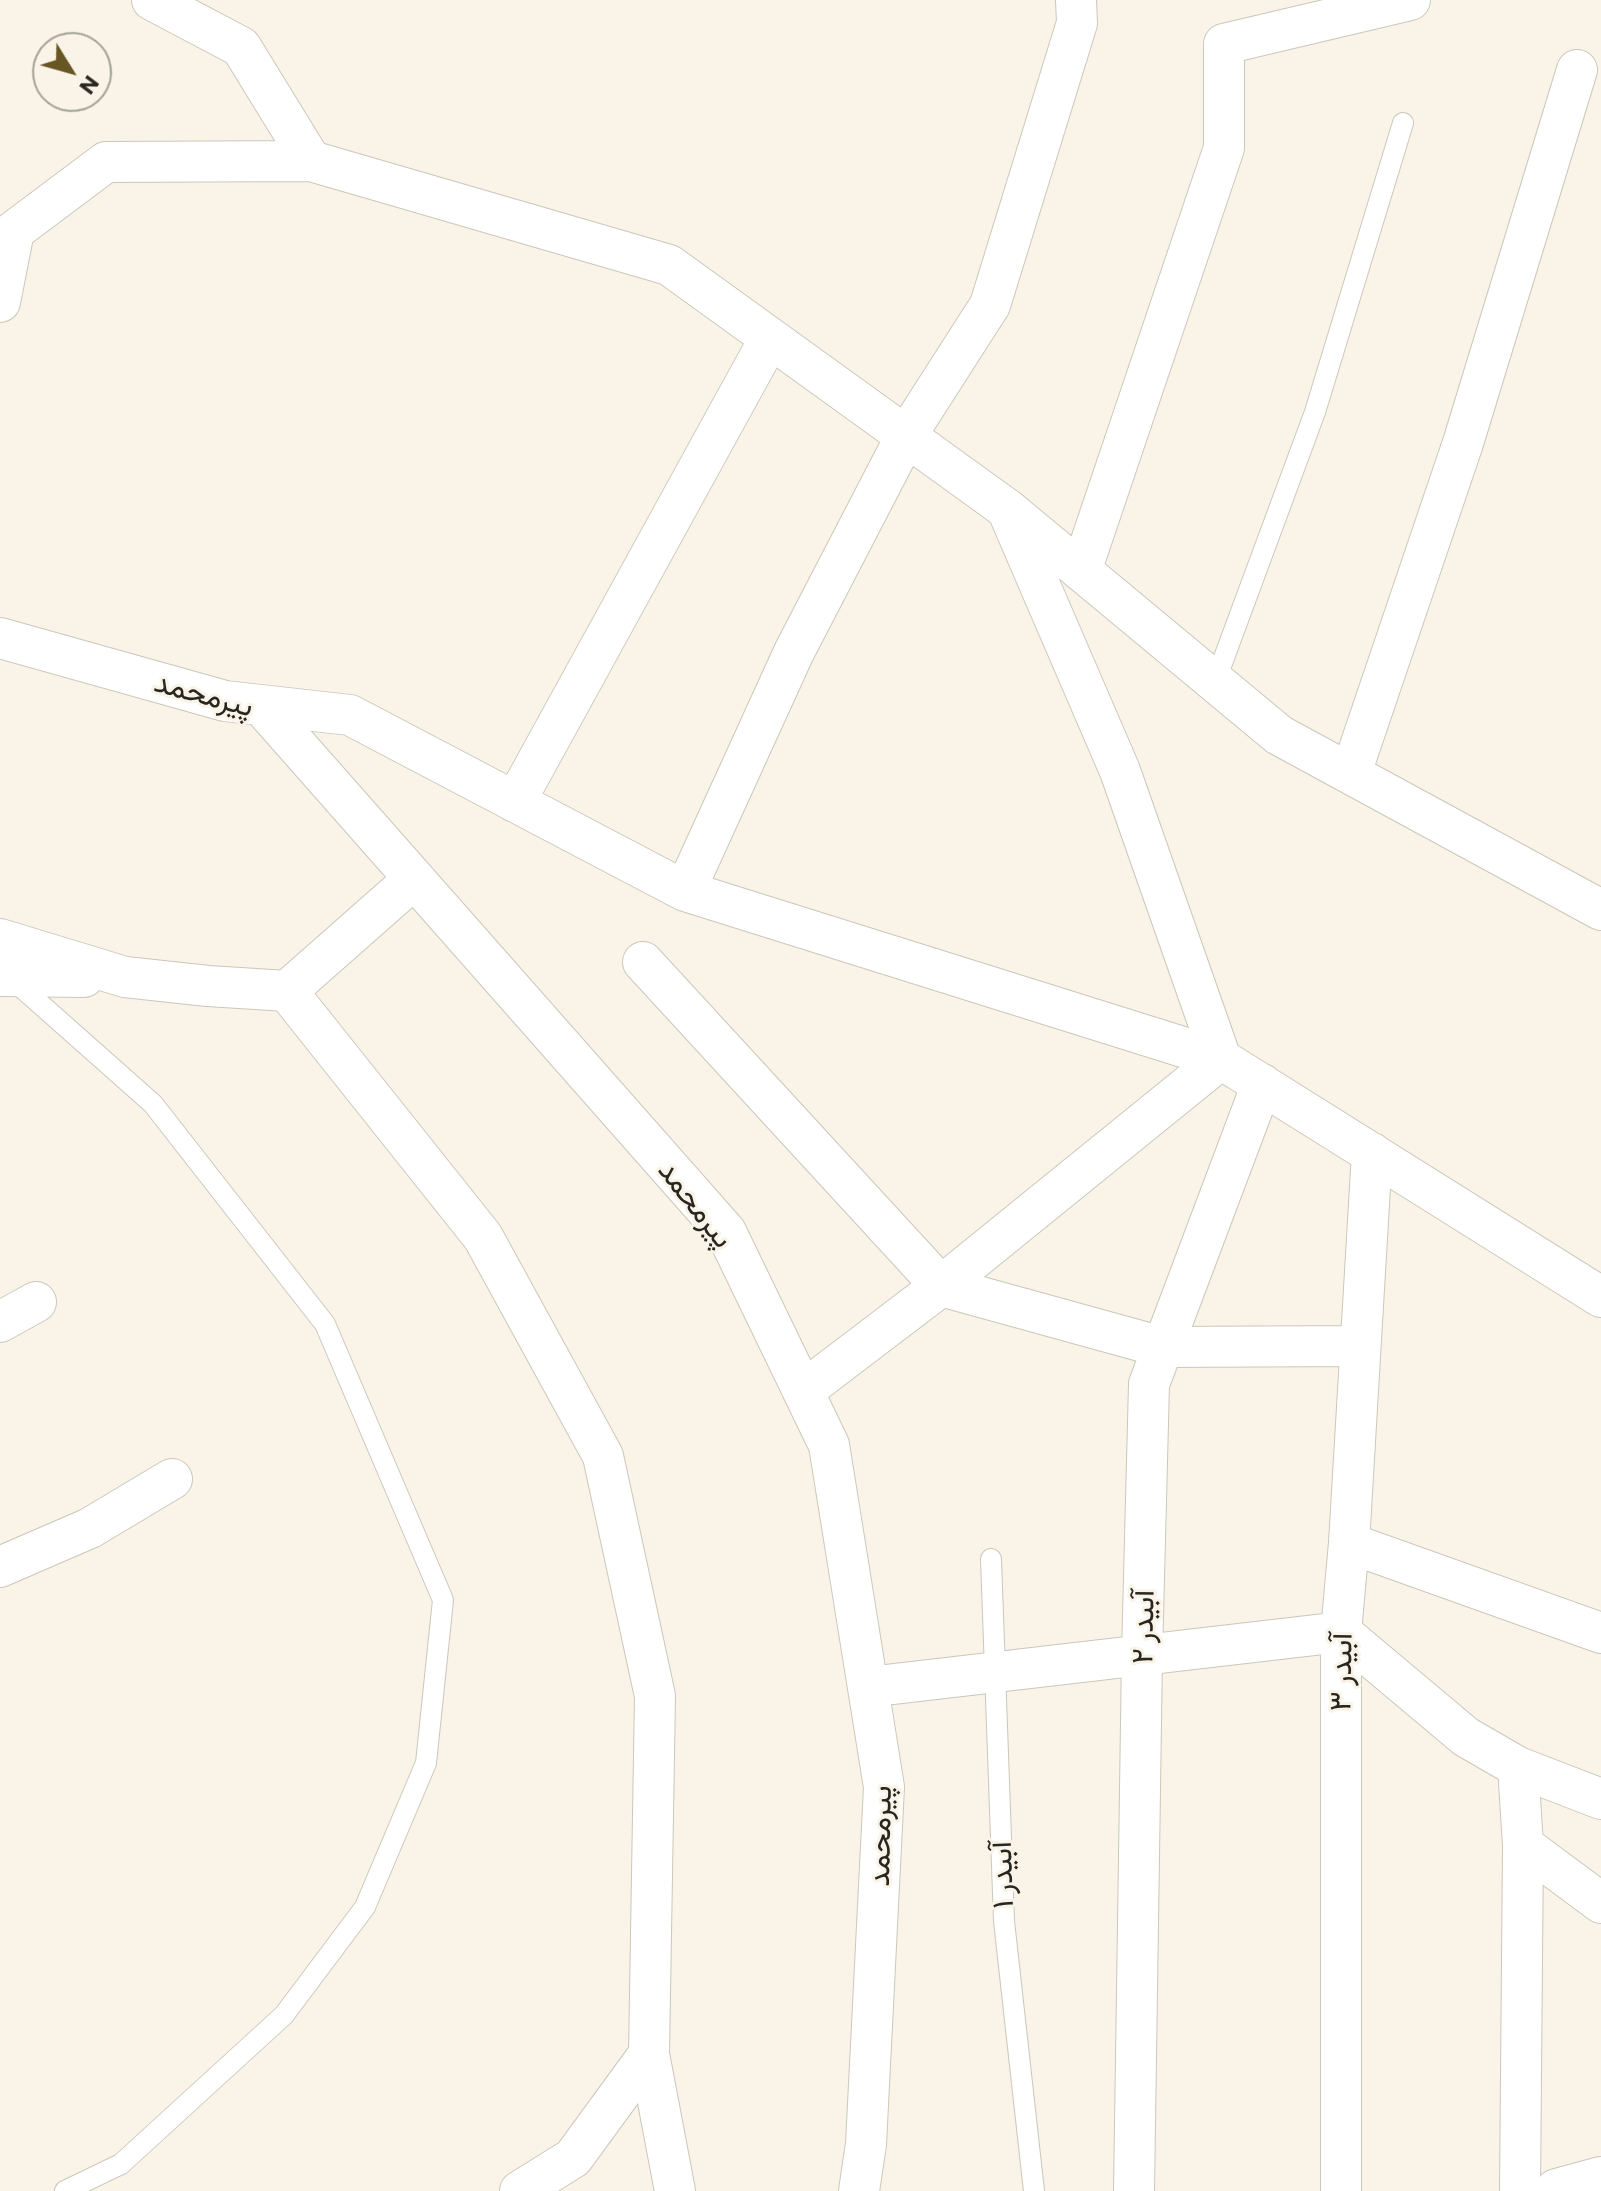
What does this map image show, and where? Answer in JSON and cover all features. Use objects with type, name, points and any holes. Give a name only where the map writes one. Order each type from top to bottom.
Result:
[{"type":"main road","points":[[1557,2191],[1601,2179]]},
{"type":"street","points":[[152,0],[241,47],[311,161]]},
{"type":"street","points":[[685,891],[794,652],[906,436],[990,305],[1077,23],[1076,0]]},
{"type":"street","points":[[1081,571],[1224,148],[1224,44],[1410,0]]},
{"type":"street","points":[[1351,773],[1463,443],[1577,70]]},
{"type":"street","points":[[0,302],[14,231],[106,162],[311,161],[669,265],[1007,509],[1279,735],[1601,910]]},
{"type":"street","points":[[515,802],[770,338]]},
{"type":"street","points":[[1007,509],[1120,771],[1221,1059]]},
{"type":"street","name":"پیرمحمد","points":[[0,638],[225,701],[261,705],[726,1232],[829,1445],[884,1787],[866,2144],[859,2191]]},
{"type":"street","points":[[261,705],[350,715],[685,891],[1221,1059],[1601,1297]]},
{"type":"street","points":[[3,964],[208,986],[287,991],[414,879]]},
{"type":"street","points":[[643,962],[941,1286],[1162,1347],[1360,1346]]},
{"type":"street","points":[[287,991],[483,1237],[603,1456],[655,1696],[649,2054],[675,2191]]},
{"type":"street","points":[[803,1391],[941,1286],[1221,1059]]},
{"type":"street","name":"آبیدر ۲","points":[[1134,2191],[1149,1384],[1262,1084]]},
{"type":"street","name":"آبیدر ۳","points":[[1341,2191],[1341,1632],[1372,1153]]},
{"type":"street","points":[[0,1322],[36,1302]]},
{"type":"street","points":[[0,1567],[90,1528],[172,1479]]},
{"type":"street","points":[[1349,1543],[1601,1633]]},
{"type":"street","points":[[868,1687],[1341,1632],[1466,1737],[1518,1767],[1601,1799]]},
{"type":"street","points":[[1518,1767],[1523,1845],[1520,2191]]},
{"type":"street","points":[[1523,1845],[1601,1903]]},
{"type":"street","points":[[520,2191],[573,2158],[649,2054]]},
{"type":"lane","points":[[1215,682],[1315,412],[1403,123]]},
{"type":"lane","points":[[3,964],[153,1104],[325,1324],[443,1600],[426,1763],[365,1907],[284,2015],[121,2164],[65,2191]]},
{"type":"lane","name":"آبیدر ۱","points":[[991,1559],[1004,1921],[1034,2191]]}]
